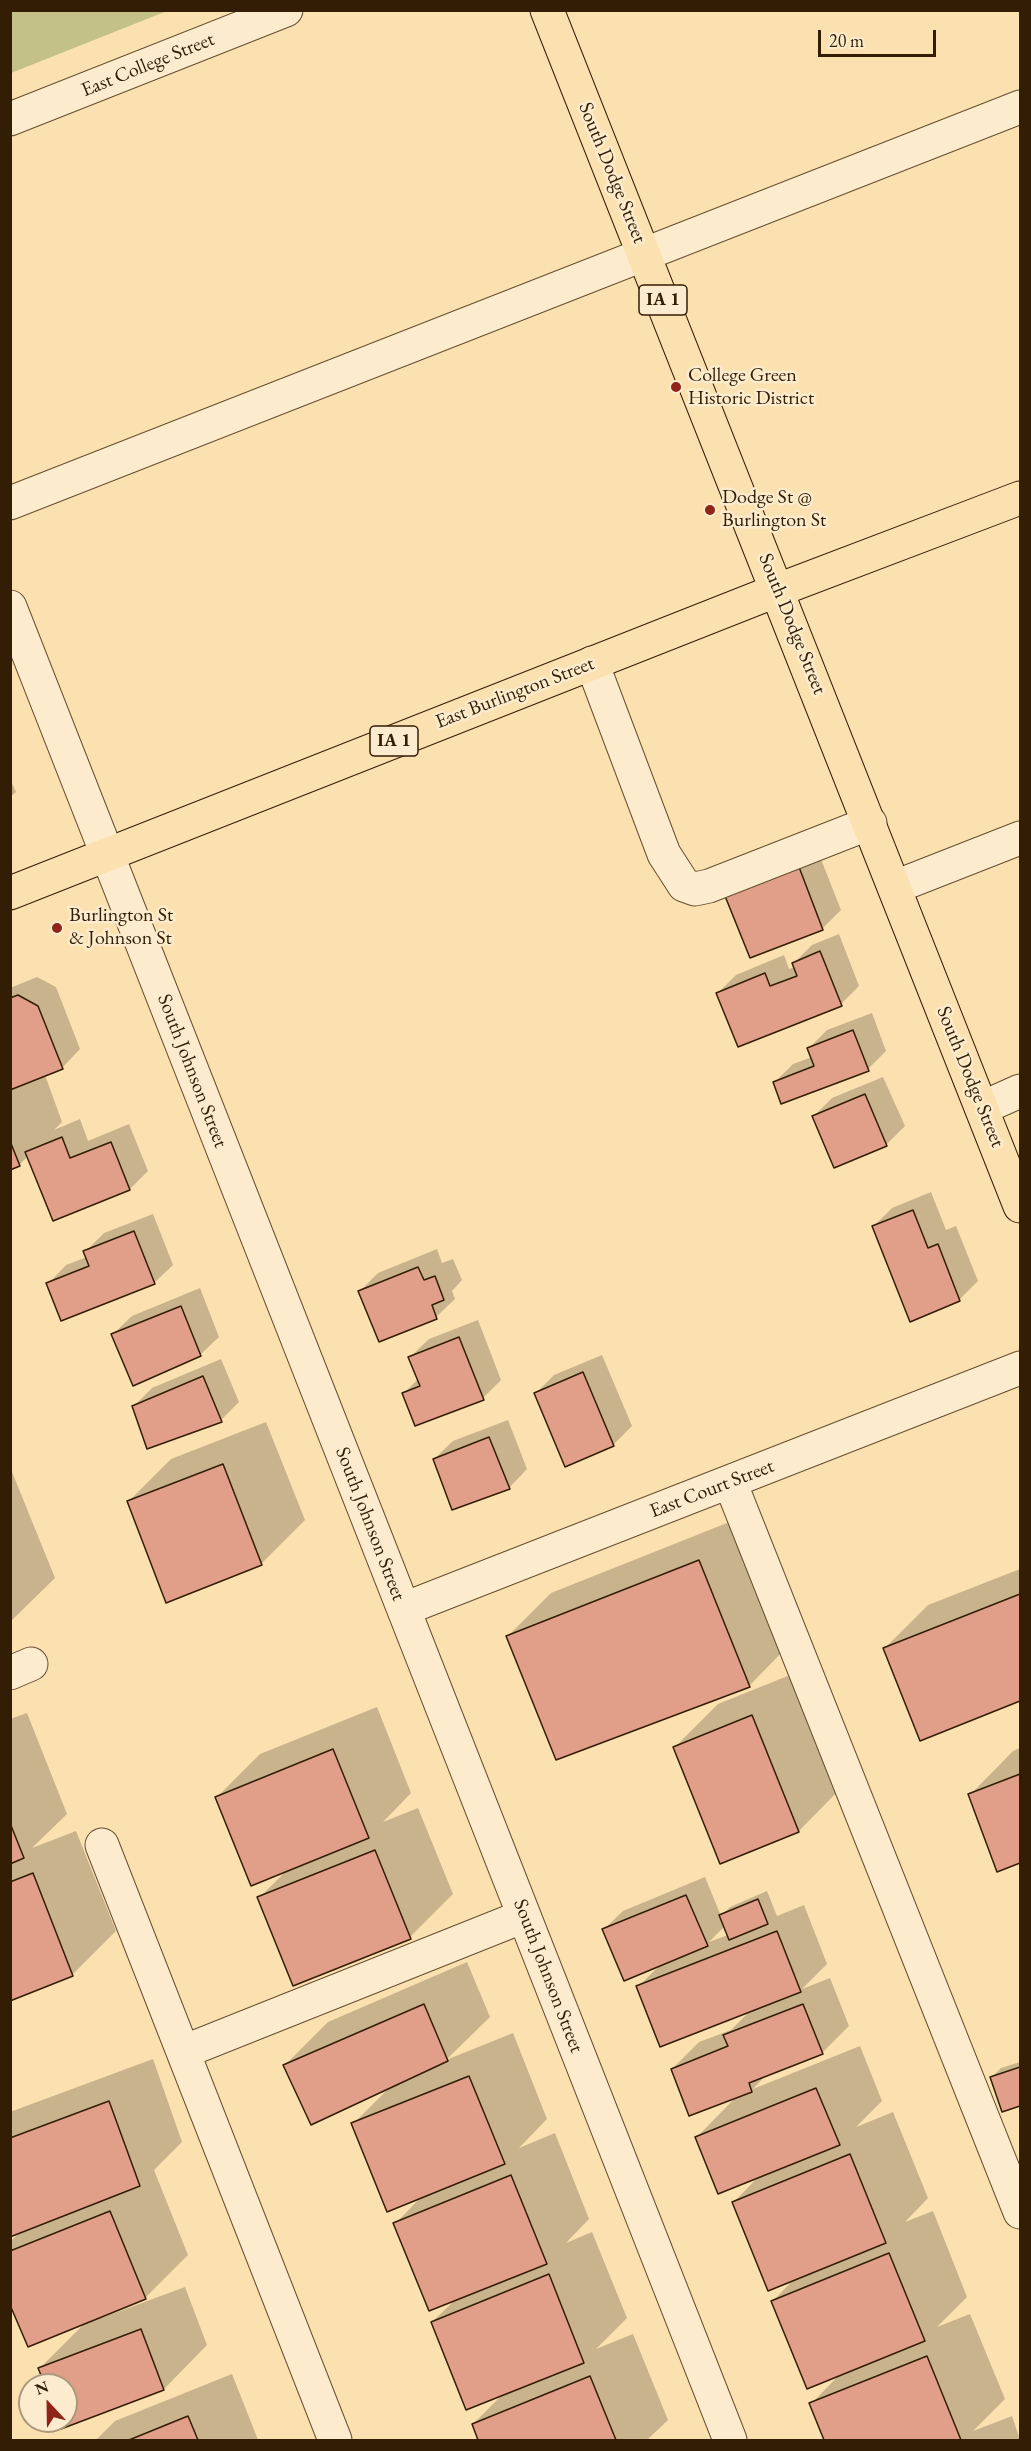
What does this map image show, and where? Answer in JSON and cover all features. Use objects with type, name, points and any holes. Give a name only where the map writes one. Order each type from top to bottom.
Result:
[{"type":"main road","name":"South Dodge Street","points":[[547,10],[1020,1206]]},
{"type":"main road","name":"East Burlington Street","points":[[10,893],[778,590],[1020,498]]},
{"type":"street","name":"East College Street","points":[[10,119],[286,10]]},
{"type":"street","points":[[10,503],[645,254],[1018,115]]},
{"type":"street","name":"South Johnson Street","points":[[10,607],[730,2440]]},
{"type":"street","points":[[592,663],[664,854],[684,885],[695,889],[709,886],[870,823]]},
{"type":"street","points":[[895,887],[1020,838]]},
{"type":"street","points":[[982,1108],[1020,1091]]},
{"type":"street","name":"East Court Street","points":[[404,1610],[1020,1368]]},
{"type":"street","points":[[730,1482],[1020,2212]]},
{"type":"street","points":[[102,1845],[335,2440]]},
{"type":"street","points":[[183,2052],[524,1916]]},
{"type":"shaded area","points":[[11,10],[167,10],[167,11],[11,73]]},
{"type":"building","points":[[799,867],[823,930],[750,958],[725,896]]},
{"type":"building","points":[[820,951],[842,1006],[738,1047],[716,993],[765,973],[770,986],[797,976],[792,963]]},
{"type":"building","points":[[18,995],[38,1006],[63,1069],[10,1090],[10,998]]},
{"type":"building","points":[[853,1030],[869,1071],[781,1104],[773,1082],[814,1066],[807,1048]]},
{"type":"building","points":[[865,1094],[887,1146],[834,1168],[812,1116]]},
{"type":"building","points":[[62,1137],[70,1158],[111,1142],[130,1190],[53,1221],[25,1152]]},
{"type":"building","points":[[10,1141],[20,1166],[10,1170]]},
{"type":"building","points":[[913,1210],[928,1248],[938,1244],[960,1301],[910,1322],[872,1226]]},
{"type":"building","points":[[134,1231],[155,1284],[61,1321],[46,1283],[89,1266],[83,1251]]},
{"type":"building","points":[[418,1267],[424,1280],[435,1276],[444,1300],[432,1305],[437,1319],[379,1342],[358,1291]]},
{"type":"building","points":[[181,1306],[201,1356],[133,1386],[111,1334]]},
{"type":"building","points":[[459,1337],[484,1400],[415,1426],[402,1393],[420,1386],[408,1357]]},
{"type":"building","points":[[583,1372],[614,1446],[565,1467],[534,1393]]},
{"type":"building","points":[[203,1376],[222,1422],[147,1449],[132,1406]]},
{"type":"building","points":[[489,1437],[510,1489],[452,1510],[433,1459]]},
{"type":"building","points":[[223,1464],[262,1565],[166,1603],[127,1501]]},
{"type":"building","points":[[699,1560],[750,1687],[556,1760],[506,1636]]},
{"type":"building","points":[[1020,1594],[1020,1701],[920,1741],[883,1648]]},
{"type":"building","points":[[752,1715],[799,1832],[720,1864],[673,1747]]},
{"type":"building","points":[[333,1749],[369,1838],[251,1886],[215,1797]]},
{"type":"building","points":[[1020,1774],[1020,1863],[997,1872],[968,1794]]},
{"type":"building","points":[[10,1823],[24,1858],[10,1864]]},
{"type":"building","points":[[375,1850],[411,1939],[293,1986],[257,1897]]},
{"type":"building","points":[[33,1873],[73,1976],[10,2001],[10,1882]]},
{"type":"building","points":[[686,1895],[708,1946],[624,1981],[602,1929]]},
{"type":"building","points":[[758,1899],[768,1924],[729,1940],[719,1915]]},
{"type":"building","points":[[777,1931],[801,1992],[660,2047],[636,1986]]},
{"type":"building","points":[[424,2004],[448,2061],[311,2125],[283,2065]]},
{"type":"building","points":[[803,2004],[823,2054],[749,2083],[752,2092],[689,2116],[671,2069],[728,2046],[723,2035]]},
{"type":"building","points":[[1020,2067],[1020,2106],[1002,2112],[990,2077]]},
{"type":"building","points":[[469,2076],[505,2164],[387,2212],[351,2123]]},
{"type":"building","points":[[816,2088],[840,2145],[718,2194],[695,2137]]},
{"type":"building","points":[[109,2101],[140,2186],[10,2237],[10,2138]]},
{"type":"building","points":[[850,2154],[886,2243],[768,2291],[732,2202]]},
{"type":"building","points":[[511,2175],[547,2264],[429,2311],[393,2223]]},
{"type":"building","points":[[110,2211],[146,2299],[28,2347],[10,2305],[10,2251]]},
{"type":"building","points":[[889,2253],[925,2341],[807,2389],[771,2301]]},
{"type":"building","points":[[549,2274],[584,2363],[466,2410],[431,2322]]},
{"type":"building","points":[[141,2329],[164,2390],[78,2423],[78,2373],[40,2373],[38,2368]]},
{"type":"building","points":[[927,2356],[961,2440],[824,2440],[809,2403]]},
{"type":"building","points":[[590,2376],[616,2440],[478,2440],[472,2424]]},
{"type":"building","points":[[188,2416],[198,2440],[129,2440]]},
{"type":"place","name":"College Green Historic District","points":[[676,387]]},
{"type":"place","name":"Dodge St @ Burlington St","points":[[710,510]]},
{"type":"place","name":"Burlington St & Johnson St","points":[[57,928]]}]
